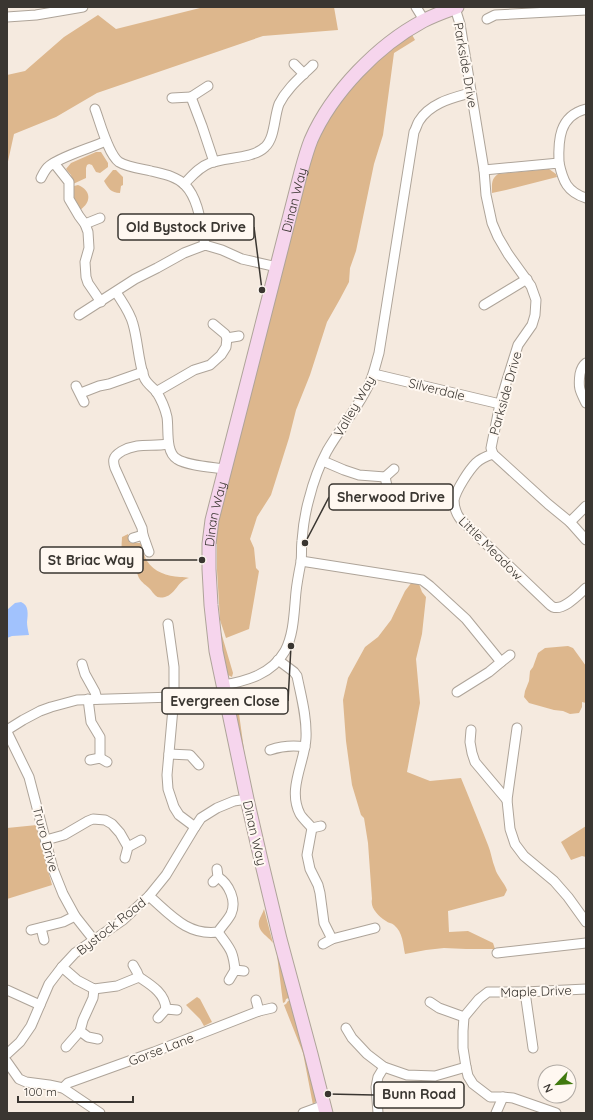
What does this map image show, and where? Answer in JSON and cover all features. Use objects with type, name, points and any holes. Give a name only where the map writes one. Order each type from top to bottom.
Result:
[{"type":"street","points":[[7,17],[83,7]]},
{"type":"street","points":[[416,7],[424,20]]},
{"type":"street","name":"Dinan Way","points":[[326,1109],[280,939],[247,799],[223,685],[214,634],[209,569],[209,544],[212,520],[301,172],[311,140],[323,116],[340,92],[374,55],[424,20],[456,7]]},
{"type":"street","name":"Parkside Drive","points":[[456,7],[484,170],[486,195],[492,223],[508,254],[527,279],[536,300],[535,315],[532,325],[518,345],[516,351],[500,404],[491,442],[491,448],[493,454],[570,522],[586,540]]},
{"type":"street","points":[[487,19],[495,15],[586,10]]},
{"type":"street","points":[[294,64],[304,74]]},
{"type":"street","points":[[184,184],[200,168],[214,162],[245,156],[257,152],[267,146],[272,135],[275,117],[280,102],[293,84],[313,65]]},
{"type":"street","points":[[172,98],[191,98],[208,86]]},
{"type":"street","name":"Valley Way","points":[[223,685],[236,683],[259,675],[271,668],[288,644],[301,561],[304,519],[316,476],[327,451],[365,393],[374,374],[379,353],[414,132],[420,120],[428,110],[439,103],[470,93]]},
{"type":"street","points":[[191,98],[214,162]]},
{"type":"street","points":[[586,109],[577,112],[567,121],[561,130],[559,139],[559,163],[567,186],[576,194],[586,198]]},
{"type":"street","points":[[95,110],[112,154],[119,162],[132,167],[163,174],[184,184],[195,202],[205,245]]},
{"type":"street","points":[[41,178],[48,168],[54,163],[106,141]]},
{"type":"street","points":[[54,163],[70,182],[69,199],[85,224],[88,232],[90,240],[85,262],[86,277],[88,283],[101,302]]},
{"type":"street","points":[[484,170],[559,163]]},
{"type":"street","points":[[85,224],[100,218]]},
{"type":"street","points":[[79,315],[135,279],[184,252],[205,245],[222,250],[242,259],[277,267]]},
{"type":"street","points":[[484,305],[527,279]]},
{"type":"street","points":[[116,292],[126,307],[133,323],[145,379],[161,400],[167,417],[168,444],[171,452],[177,459],[199,465],[225,469]]},
{"type":"street","points":[[156,392],[194,370],[210,365],[221,355],[226,347],[227,338],[225,334],[213,324]]},
{"type":"street","points":[[227,338],[239,336]]},
{"type":"street","points":[[586,362],[581,368],[579,384],[581,393],[586,403]]},
{"type":"street","points":[[81,394],[99,386],[113,383],[144,372]]},
{"type":"street","name":"Silverdale","points":[[374,374],[500,404]]},
{"type":"street","points":[[150,552],[138,518],[113,462],[116,455],[135,446],[168,444]]},
{"type":"street","name":"Little Meadow","points":[[493,454],[476,463],[464,478],[454,500],[455,510],[461,520],[548,604],[553,607],[561,607],[569,603],[586,588]]},
{"type":"street","points":[[323,461],[359,475],[385,477],[394,469]]},
{"type":"street","points":[[385,477],[387,496]]},
{"type":"street","points":[[570,522],[586,506]]},
{"type":"street","points":[[133,538],[144,535]]},
{"type":"street","points":[[301,561],[422,580],[466,619],[501,662]]},
{"type":"street","points":[[168,624],[174,667],[174,697],[167,775],[168,789],[174,807],[180,815],[194,827]]},
{"type":"street","points":[[159,638],[169,636]]},
{"type":"street","points":[[457,692],[489,672],[510,655]]},
{"type":"street","points":[[278,660],[297,676],[306,723],[306,739],[298,773],[295,795],[297,806],[301,815],[316,827],[307,854],[310,869],[318,885],[320,893],[324,923],[332,939]]},
{"type":"street","points":[[82,664],[97,699]]},
{"type":"street","points":[[7,731],[23,720],[50,707],[77,700],[174,697]]},
{"type":"street","points":[[88,699],[91,722],[100,738],[99,760]]},
{"type":"street","points":[[517,728],[507,800],[510,829],[515,844],[524,856],[554,881],[586,922]]},
{"type":"street","points":[[471,730],[470,742],[475,762],[507,800]]},
{"type":"street","name":"Truro Drive","points":[[7,731],[29,777],[53,869],[60,887],[69,907],[94,940]]},
{"type":"street","points":[[276,737],[274,748],[294,746],[305,747]]},
{"type":"street","points":[[169,754],[193,752],[199,765]]},
{"type":"street","name":"Bystock Road","points":[[7,1054],[20,1042],[31,1026],[49,984],[62,967],[75,953],[123,920],[149,896],[166,875],[194,827],[201,818],[217,808],[234,801],[247,799]]},
{"type":"street","points":[[46,840],[64,835],[93,819],[104,820],[112,824],[120,833],[128,847],[125,858]]},
{"type":"street","points":[[128,847],[141,840]]},
{"type":"street","points":[[149,896],[186,927],[194,931],[209,933],[218,932],[231,913],[233,903],[231,893],[222,880],[216,876]]},
{"type":"street","points":[[31,930],[63,922],[75,916]]},
{"type":"street","points":[[41,928],[44,940]]},
{"type":"street","points":[[323,944],[332,939],[375,928]]},
{"type":"street","points":[[218,932],[231,949],[240,970],[229,980]]},
{"type":"street","points":[[497,953],[586,943]]},
{"type":"street","points":[[133,965],[139,977],[160,993],[164,1000],[166,1009]]},
{"type":"street","points":[[62,967],[76,980],[94,989],[117,986],[139,977]]},
{"type":"street","points":[[66,1047],[80,1031],[83,1020],[93,998],[94,989]]},
{"type":"street","name":"Maple Drive","points":[[464,1017],[479,999],[488,992],[586,989]]},
{"type":"street","points":[[7,990],[40,1005]]},
{"type":"street","points":[[526,992],[533,1048]]},
{"type":"street","points":[[256,1000],[259,1011]]},
{"type":"street","points":[[430,1002],[439,1008],[464,1017],[462,1031],[466,1067],[468,1076],[474,1084],[490,1097],[513,1098],[556,1113]]},
{"type":"street","name":"Gorse Lane","points":[[64,1088],[68,1083],[154,1052],[259,1011],[272,1008]]},
{"type":"street","points":[[166,1009],[177,1010]]},
{"type":"street","points":[[158,1018],[166,1009]]},
{"type":"street","points":[[346,1028],[352,1038],[367,1054],[384,1068],[407,1075],[435,1076],[466,1067]]},
{"type":"street","points":[[80,1031],[88,1037],[98,1039]]},
{"type":"street","points":[[352,1038],[359,1031]]},
{"type":"street","points":[[7,1062],[19,1079],[26,1082],[64,1088],[100,1113]]},
{"type":"street","points":[[378,1113],[376,1088],[378,1077],[384,1068]]},
{"type":"street","points":[[496,1113],[503,1097]]},
{"type":"street","points":[[303,1113],[326,1109]]},
{"type":"shaded area","points":[[204,7],[334,7],[338,30],[263,36],[97,93],[56,117],[14,134],[7,166],[7,75],[25,71],[64,37],[98,15],[116,29]]},
{"type":"shaded area","points":[[411,33],[415,40],[394,53],[383,135],[374,164],[356,251],[350,268],[349,282],[327,322],[310,375],[296,410],[271,495],[257,517],[250,539],[254,548],[256,568],[259,571],[249,629],[226,638],[220,620],[217,544],[213,543],[308,163],[326,122],[366,69]]},
{"type":"shaded area","points":[[96,152],[101,152],[108,163],[108,167],[100,173],[96,172],[92,165],[89,164],[86,168],[86,178],[73,184],[71,175],[66,169],[71,163]]},
{"type":"shaded area","points":[[549,169],[556,174],[557,177],[492,193],[493,180],[498,174]]},
{"type":"shaded area","points":[[113,170],[116,170],[123,177],[123,185],[121,186],[120,193],[110,190],[104,181]]},
{"type":"shaded area","points":[[78,185],[88,193],[87,203],[80,210],[73,196],[74,186]]},
{"type":"shaded area","points":[[128,534],[130,543],[140,543],[146,559],[157,571],[189,578],[182,581],[169,595],[165,597],[156,596],[141,581],[137,574],[133,560],[123,551],[122,537]]},
{"type":"shaded area","points":[[215,563],[218,622],[233,673],[232,677],[225,671],[216,620]]},
{"type":"shaded area","points":[[412,582],[419,584],[426,597],[422,634],[416,659],[420,703],[407,772],[430,781],[461,778],[489,848],[496,871],[507,890],[504,896],[448,911],[449,932],[468,931],[493,943],[495,949],[444,948],[405,954],[402,939],[397,928],[380,917],[372,906],[368,843],[364,818],[361,815],[352,785],[346,741],[343,700],[348,678],[365,647],[378,637],[391,620],[405,591]]},
{"type":"shaded area","points":[[568,646],[573,648],[586,666],[586,703],[582,702],[582,707],[579,713],[570,714],[529,703],[524,697],[525,691],[529,681],[530,671],[538,653],[545,648]]},
{"type":"shaded area","points":[[233,690],[236,692],[245,757],[270,878],[231,695]]},
{"type":"shaded area","points":[[37,825],[52,885],[7,899],[7,828]]},
{"type":"shaded area","points":[[586,826],[586,857],[582,856],[571,860],[561,842]]},
{"type":"shaded area","points":[[264,909],[273,943],[263,934],[259,925]]},
{"type":"shaded area","points":[[276,947],[291,997],[286,999],[283,1003]]},
{"type":"shaded area","points":[[197,997],[200,999],[212,1022],[204,1026],[200,1019],[186,1005]]},
{"type":"shaded area","points":[[292,1000],[318,1098],[313,1105],[303,1053],[284,1005],[288,1001]]},
{"type":"water","points":[[15,603],[24,603],[27,608],[29,635],[12,636],[7,638],[7,610]]},
{"type":"place","name":"Old Bystock Drive","points":[[262,290]]},
{"type":"place","name":"Sherwood Drive","points":[[305,543]]},
{"type":"place","name":"St Briac Way","points":[[202,560]]},
{"type":"place","name":"Evergreen Close","points":[[291,646]]},
{"type":"place","name":"Bunn Road","points":[[328,1094]]}]
